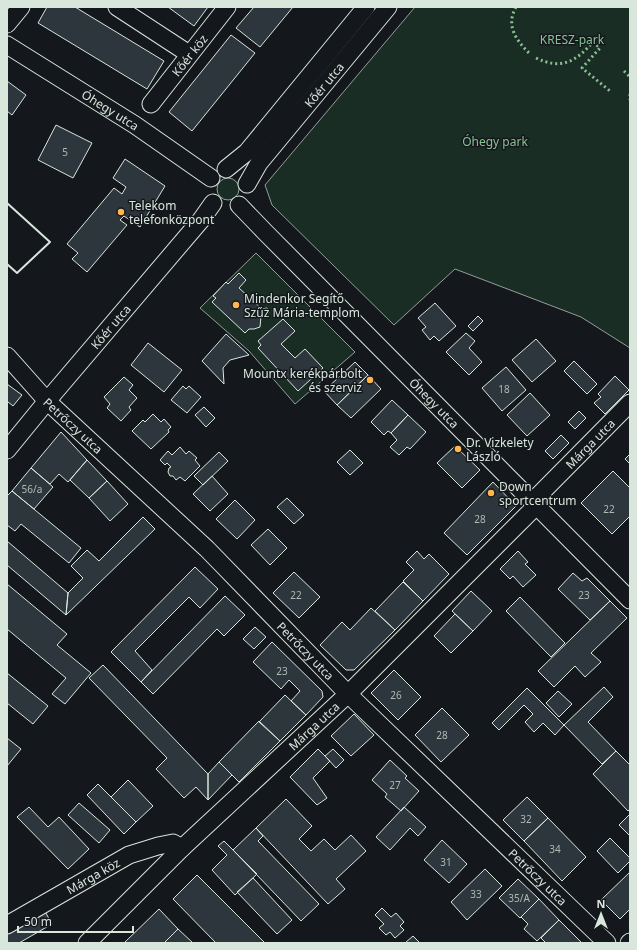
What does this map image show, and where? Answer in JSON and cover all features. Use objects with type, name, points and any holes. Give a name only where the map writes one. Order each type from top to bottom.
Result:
[{"type":"street","points":[[7,24],[21,7]]},
{"type":"street","points":[[117,7],[189,54]]},
{"type":"street","name":"Kőér köz","points":[[151,104],[227,7]]},
{"type":"street","name":"Kőér utca","points":[[226,169],[247,152],[366,7]]},
{"type":"street","name":"Kőér utca","points":[[247,184],[259,163],[388,7]]},
{"type":"street","name":"Óhegy utca","points":[[7,45],[135,125],[211,178]]},
{"type":"street","points":[[226,169],[240,173],[247,184],[247,192],[240,205],[229,209],[221,208],[213,203],[209,196],[208,187],[211,178],[220,171],[226,169]]},
{"type":"street","name":"Kőér utca","points":[[7,450],[201,220],[213,203]]},
{"type":"street","name":"Óhegy utca","points":[[240,205],[630,600]]},
{"type":"street","name":"Petrőczy utca","points":[[7,356],[47,401],[207,549],[348,694],[607,943]]},
{"type":"street","name":"Márga utca","points":[[87,943],[182,848],[348,694],[535,503],[630,403]]},
{"type":"street","name":"Márga köz","points":[[7,924],[129,855],[173,843],[182,848]]},
{"type":"green space","name":"Óhegy park","points":[[415,7],[630,7],[630,348],[581,317],[455,269],[394,325],[272,205],[265,185]]},
{"type":"green space","points":[[228,178],[236,181],[239,189],[236,197],[228,200],[220,197],[217,189],[220,181]]},
{"type":"green space","points":[[256,253],[355,352],[295,404],[249,351],[200,308]]},
{"type":"building","points":[[47,7],[75,7],[164,61],[147,89],[38,23]]},
{"type":"building","points":[[168,7],[208,7],[194,26]]},
{"type":"building","points":[[254,7],[293,7],[260,47],[236,28]]},
{"type":"building","points":[[231,35],[255,53],[192,131],[169,112]]},
{"type":"building","points":[[7,81],[26,95],[12,115],[7,111]]},
{"type":"building","points":[[56,125],[92,143],[73,178],[38,160]]},
{"type":"building","name":"Telekom telefonközpont","points":[[125,159],[165,186],[140,227],[124,216],[120,220],[127,225],[87,272],[72,259],[78,253],[67,244],[114,188],[122,194],[126,187],[113,178]]},
{"type":"building","name":"Mindenkor Segítő Szűz Mária-templom","points":[[239,273],[246,280],[239,288],[262,309],[267,308],[269,310],[269,313],[261,316],[260,327],[249,329],[245,333],[212,302],[216,298],[213,296],[226,282],[228,284]]},
{"type":"building","points":[[435,303],[456,326],[439,341],[434,336],[430,340],[422,330],[426,327],[418,318]]},
{"type":"building","points":[[478,316],[483,321],[473,331],[468,326]]},
{"type":"building","points":[[283,319],[295,331],[281,344],[295,358],[305,349],[323,368],[298,391],[258,348],[261,345],[258,341]]},
{"type":"building","points":[[466,333],[475,341],[469,348],[482,362],[469,375],[446,352]]},
{"type":"building","points":[[226,334],[249,355],[230,360],[223,368],[224,384],[202,361]]},
{"type":"building","points":[[536,339],[556,361],[532,382],[512,360]]},
{"type":"building","points":[[148,343],[182,370],[164,392],[131,365]]},
{"type":"building","points":[[574,361],[597,384],[587,394],[564,371]]},
{"type":"building","points":[[355,362],[368,375],[337,405],[324,391]]},
{"type":"building","points":[[506,367],[526,390],[502,411],[482,388]]},
{"type":"building","points":[[368,375],[381,389],[351,418],[337,405]]},
{"type":"building","points":[[615,376],[629,390],[605,414],[594,403],[601,397],[598,394]]},
{"type":"building","points":[[124,377],[133,385],[129,390],[137,398],[129,407],[131,410],[121,421],[107,408],[110,404],[104,397]]},
{"type":"building","points":[[7,384],[22,395],[13,406],[7,401]]},
{"type":"building","points":[[183,386],[186,389],[189,386],[201,397],[187,413],[171,400]]},
{"type":"building","points":[[530,393],[550,415],[527,436],[507,415]]},
{"type":"building","points":[[392,400],[408,415],[391,433],[388,431],[384,435],[371,422]]},
{"type":"building","points":[[204,407],[215,418],[206,427],[195,415]]},
{"type":"building","points":[[579,411],[586,418],[575,429],[568,422]]},
{"type":"building","points":[[153,414],[161,422],[164,419],[171,427],[168,430],[169,432],[151,449],[132,431],[143,420],[145,422]]},
{"type":"building","points":[[408,415],[426,432],[410,449],[407,447],[399,455],[390,447],[397,440],[391,433]]},
{"type":"building","points":[[61,432],[87,460],[68,482],[59,474],[50,484],[31,468]]},
{"type":"building","points":[[561,435],[569,443],[553,459],[545,451]]},
{"type":"building","points":[[455,446],[480,470],[462,488],[437,463]]},
{"type":"building","points":[[180,447],[186,454],[189,451],[197,458],[195,460],[200,466],[185,481],[180,477],[176,480],[173,476],[170,476],[168,472],[169,468],[171,467],[167,463],[165,465],[160,460],[168,451],[172,455]]},
{"type":"building","points":[[350,450],[363,463],[350,475],[337,462]]},
{"type":"building","points":[[219,452],[228,461],[203,485],[194,476]]},
{"type":"building","points":[[630,454],[630,464],[625,459]]},
{"type":"building","points":[[87,460],[107,481],[89,498],[70,480]]},
{"type":"building","points":[[31,468],[53,487],[34,509],[12,491]]},
{"type":"building","points":[[613,471],[630,488],[630,516],[612,534],[581,503]]},
{"type":"building","points":[[212,476],[228,494],[210,511],[193,494]]},
{"type":"building","points":[[107,481],[128,504],[110,521],[89,498]]},
{"type":"building","points":[[493,482],[516,506],[467,555],[444,533]]},
{"type":"building","points":[[12,491],[81,548],[69,563],[21,524],[15,531],[7,525],[7,496]]},
{"type":"building","points":[[287,498],[304,515],[294,524],[277,507]]},
{"type":"building","points":[[235,500],[255,520],[237,539],[216,519]]},
{"type":"building","points":[[143,517],[155,529],[66,615],[68,593],[83,578],[71,566],[87,550],[99,561]]},
{"type":"building","points":[[268,529],[287,548],[270,565],[251,545]]},
{"type":"building","points":[[7,541],[68,593],[66,615],[7,565]]},
{"type":"building","points":[[417,551],[424,559],[429,554],[449,574],[423,601],[403,581],[414,570],[406,562]]},
{"type":"building","points":[[518,551],[528,562],[525,564],[536,575],[523,587],[513,576],[510,579],[500,569]]},
{"type":"building","points":[[195,567],[218,589],[200,608],[189,597],[135,651],[152,670],[141,682],[111,652]]},
{"type":"building","points":[[294,572],[320,597],[299,618],[273,593]]},
{"type":"building","points":[[573,573],[582,581],[587,578],[610,601],[590,620],[558,589]]},
{"type":"building","points":[[403,582],[423,601],[395,630],[375,611]]},
{"type":"building","points":[[7,584],[67,634],[57,645],[91,673],[65,704],[52,694],[66,678],[7,629]]},
{"type":"building","points":[[471,591],[492,611],[473,631],[452,611]]},
{"type":"building","points":[[225,596],[245,615],[224,636],[217,629],[153,694],[141,682]]},
{"type":"building","points":[[520,597],[565,643],[551,657],[506,611]]},
{"type":"building","points":[[610,601],[627,618],[591,653],[601,662],[585,677],[575,666],[554,687],[538,671]]},
{"type":"building","points":[[371,608],[395,630],[354,670],[346,670],[320,645],[342,622],[350,630]]},
{"type":"building","points":[[455,614],[473,631],[451,653],[434,636]]},
{"type":"building","points":[[255,627],[266,637],[254,649],[243,639]]},
{"type":"building","points":[[272,642],[322,691],[323,697],[306,715],[291,701],[300,691],[289,680],[281,689],[253,662]]},
{"type":"building","points":[[103,665],[208,774],[208,800],[196,787],[184,798],[156,769],[167,758],[89,678]]},
{"type":"building","points":[[394,670],[421,697],[398,720],[371,693]]},
{"type":"building","points":[[7,673],[48,706],[33,724],[7,703]]},
{"type":"building","points":[[604,687],[613,697],[588,722],[616,751],[602,764],[564,725]]},
{"type":"building","points":[[527,688],[564,725],[555,735],[543,723],[534,732],[525,722],[533,714],[524,705],[499,730],[492,723]]},
{"type":"building","points":[[558,691],[572,704],[559,717],[546,703]]},
{"type":"building","points":[[285,695],[306,715],[280,741],[259,722]]},
{"type":"building","points":[[442,708],[469,735],[441,762],[415,735]]},
{"type":"building","points":[[354,714],[374,735],[351,756],[331,736]]},
{"type":"building","points":[[259,721],[280,741],[239,782],[219,762]]},
{"type":"building","points":[[7,738],[21,749],[7,766]]},
{"type":"building","points":[[318,749],[330,761],[313,778],[327,798],[317,805],[290,777]]},
{"type":"building","points":[[333,749],[344,760],[336,768],[325,756]]},
{"type":"building","points":[[616,751],[630,765],[630,809],[628,811],[593,774]]},
{"type":"building","points":[[390,760],[407,776],[405,778],[419,791],[401,811],[385,797],[387,794],[372,780]]},
{"type":"building","points":[[219,762],[232,775],[208,800],[208,774]]},
{"type":"building","points":[[128,780],[153,806],[136,822],[111,797]]},
{"type":"building","points":[[98,784],[136,822],[124,834],[87,795]]},
{"type":"building","points":[[527,797],[548,818],[524,841],[503,820]]},
{"type":"building","points":[[286,799],[312,826],[299,839],[311,851],[324,839],[335,850],[351,835],[366,851],[336,879],[345,889],[328,904],[256,828]]},
{"type":"building","points":[[79,803],[110,830],[99,843],[68,815]]},
{"type":"building","points":[[29,807],[48,827],[59,817],[89,849],[68,869],[17,817]]},
{"type":"building","points":[[404,807],[426,827],[418,836],[410,828],[390,850],[376,837]]},
{"type":"building","points":[[630,814],[630,836],[619,825]]},
{"type":"building","points":[[548,818],[586,857],[562,881],[524,841]]},
{"type":"building","points":[[256,828],[263,836],[258,841],[319,904],[301,921],[233,850]]},
{"type":"building","points":[[610,838],[630,858],[630,861],[618,873],[597,851]]},
{"type":"building","points":[[442,840],[467,864],[449,883],[424,860]]},
{"type":"building","points":[[224,841],[257,874],[235,895],[212,870],[227,855],[218,846]]},
{"type":"building","points":[[485,869],[502,886],[467,920],[451,902]]},
{"type":"building","points":[[630,872],[630,909],[620,919],[601,900]]},
{"type":"building","points":[[197,875],[265,943],[216,943],[173,899]]},
{"type":"building","points":[[253,878],[292,920],[277,934],[237,892]]},
{"type":"building","points":[[518,879],[539,899],[520,918],[499,898]]},
{"type":"building","points":[[539,899],[559,920],[537,941],[524,929],[528,924],[521,917]]},
{"type":"building","points":[[42,906],[52,924],[19,943],[7,943],[7,926]]},
{"type":"building","points":[[382,908],[391,917],[396,913],[404,922],[400,926],[404,930],[395,938],[390,932],[386,935],[379,928],[384,924],[375,915]]},
{"type":"building","points":[[159,909],[178,929],[164,943],[124,943]]},
{"type":"building","points":[[559,920],[582,943],[546,943],[541,938]]},
{"type":"building","points":[[178,929],[193,943],[164,943]]},
{"type":"building","points":[[413,936],[420,943],[405,943]]},
{"type":"hedge","points":[[516,7],[513,14],[512,27],[517,39],[531,55]]},
{"type":"hedge","points":[[536,58],[545,62],[568,62],[580,55],[593,42],[600,48],[582,68],[610,91]]},
{"type":"hedge","points":[[624,71],[630,77]]},
{"type":"hedge","points":[[630,94],[630,100]]},
{"type":"wall","points":[[7,203],[50,242],[17,273],[7,264]]},
{"type":"place","name":"Telekom telefonközpont","points":[[121,212]]},
{"type":"place","name":"Mindenkor Segítő Szűz Mária-templom","points":[[236,305]]},
{"type":"place","name":"Mountx kerékpárbolt és szerviz","points":[[370,380]]},
{"type":"place","name":"Dr. Vizkelety László","points":[[458,449]]},
{"type":"place","name":"Down sportcentrum","points":[[491,493]]},
{"type":"park label","name":"KRESZ-park","points":[[572,39]]}]
